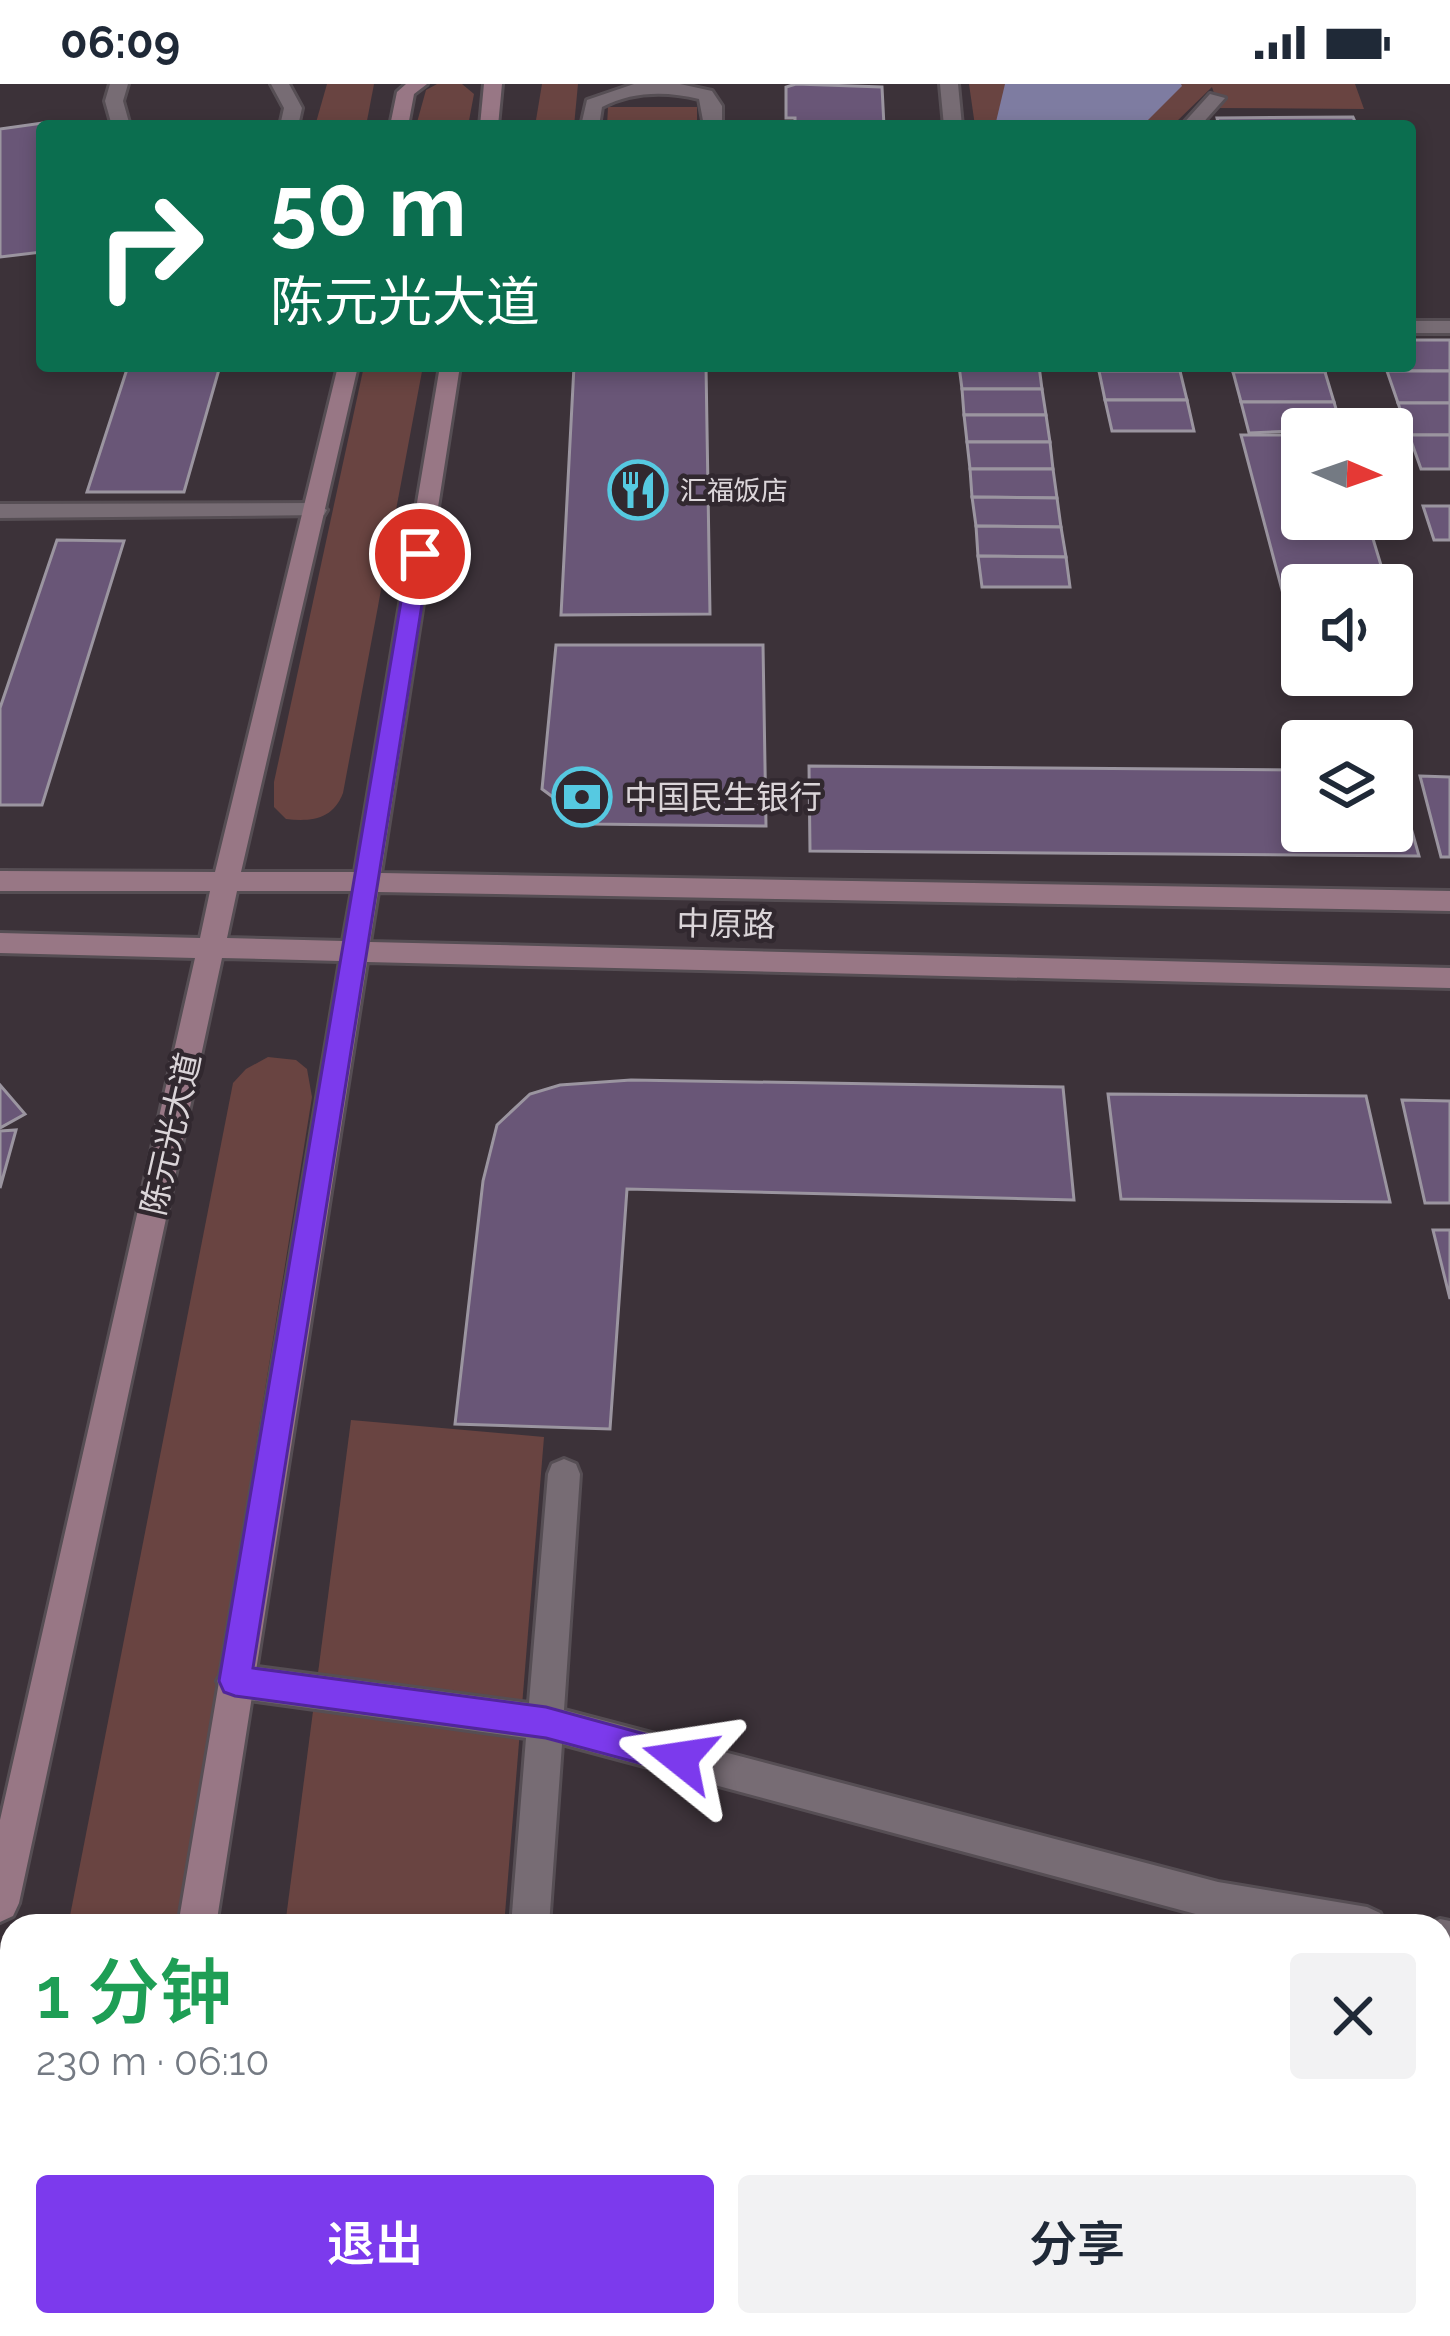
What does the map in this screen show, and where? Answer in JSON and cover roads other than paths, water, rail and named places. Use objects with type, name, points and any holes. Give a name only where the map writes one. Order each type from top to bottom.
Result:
[{"type":"main road","points":[[400,120],[406,92],[418,84]]},
{"type":"main road","points":[[490,120],[497,86],[493,84]]},
{"type":"main road","name":"陈元光大道","points":[[0,1903],[225,884],[347,372]]},
{"type":"main road","points":[[199,1914],[449,372]]},
{"type":"main road","name":"中原路","points":[[0,880],[1450,902]]},
{"type":"main road","name":"中原路","points":[[0,944],[1450,978]]},
{"type":"street","points":[[118,84],[114,101],[119,120]]},
{"type":"street","points":[[280,84],[288,91],[293,108],[290,120]]},
{"type":"street","points":[[949,84],[952,120]]},
{"type":"street","points":[[591,120],[593,104],[604,97],[659,85],[706,95],[713,106],[713,120]]},
{"type":"street","points":[[1196,120],[1216,98]]},
{"type":"street","points":[[1416,327],[1450,327]]},
{"type":"street","points":[[0,511],[316,510]]},
{"type":"street","points":[[531,1914],[565,1474]]},
{"type":"street","points":[[235,1681],[546,1723],[1218,1901],[1295,1914]]},
{"type":"water","points":[[1005,84],[1182,86],[1148,120],[996,120]]},
{"type":"place","name":"汇福饭店","points":[[638,490]]},
{"type":"place","name":"中国民生银行","points":[[582,797]]}]
